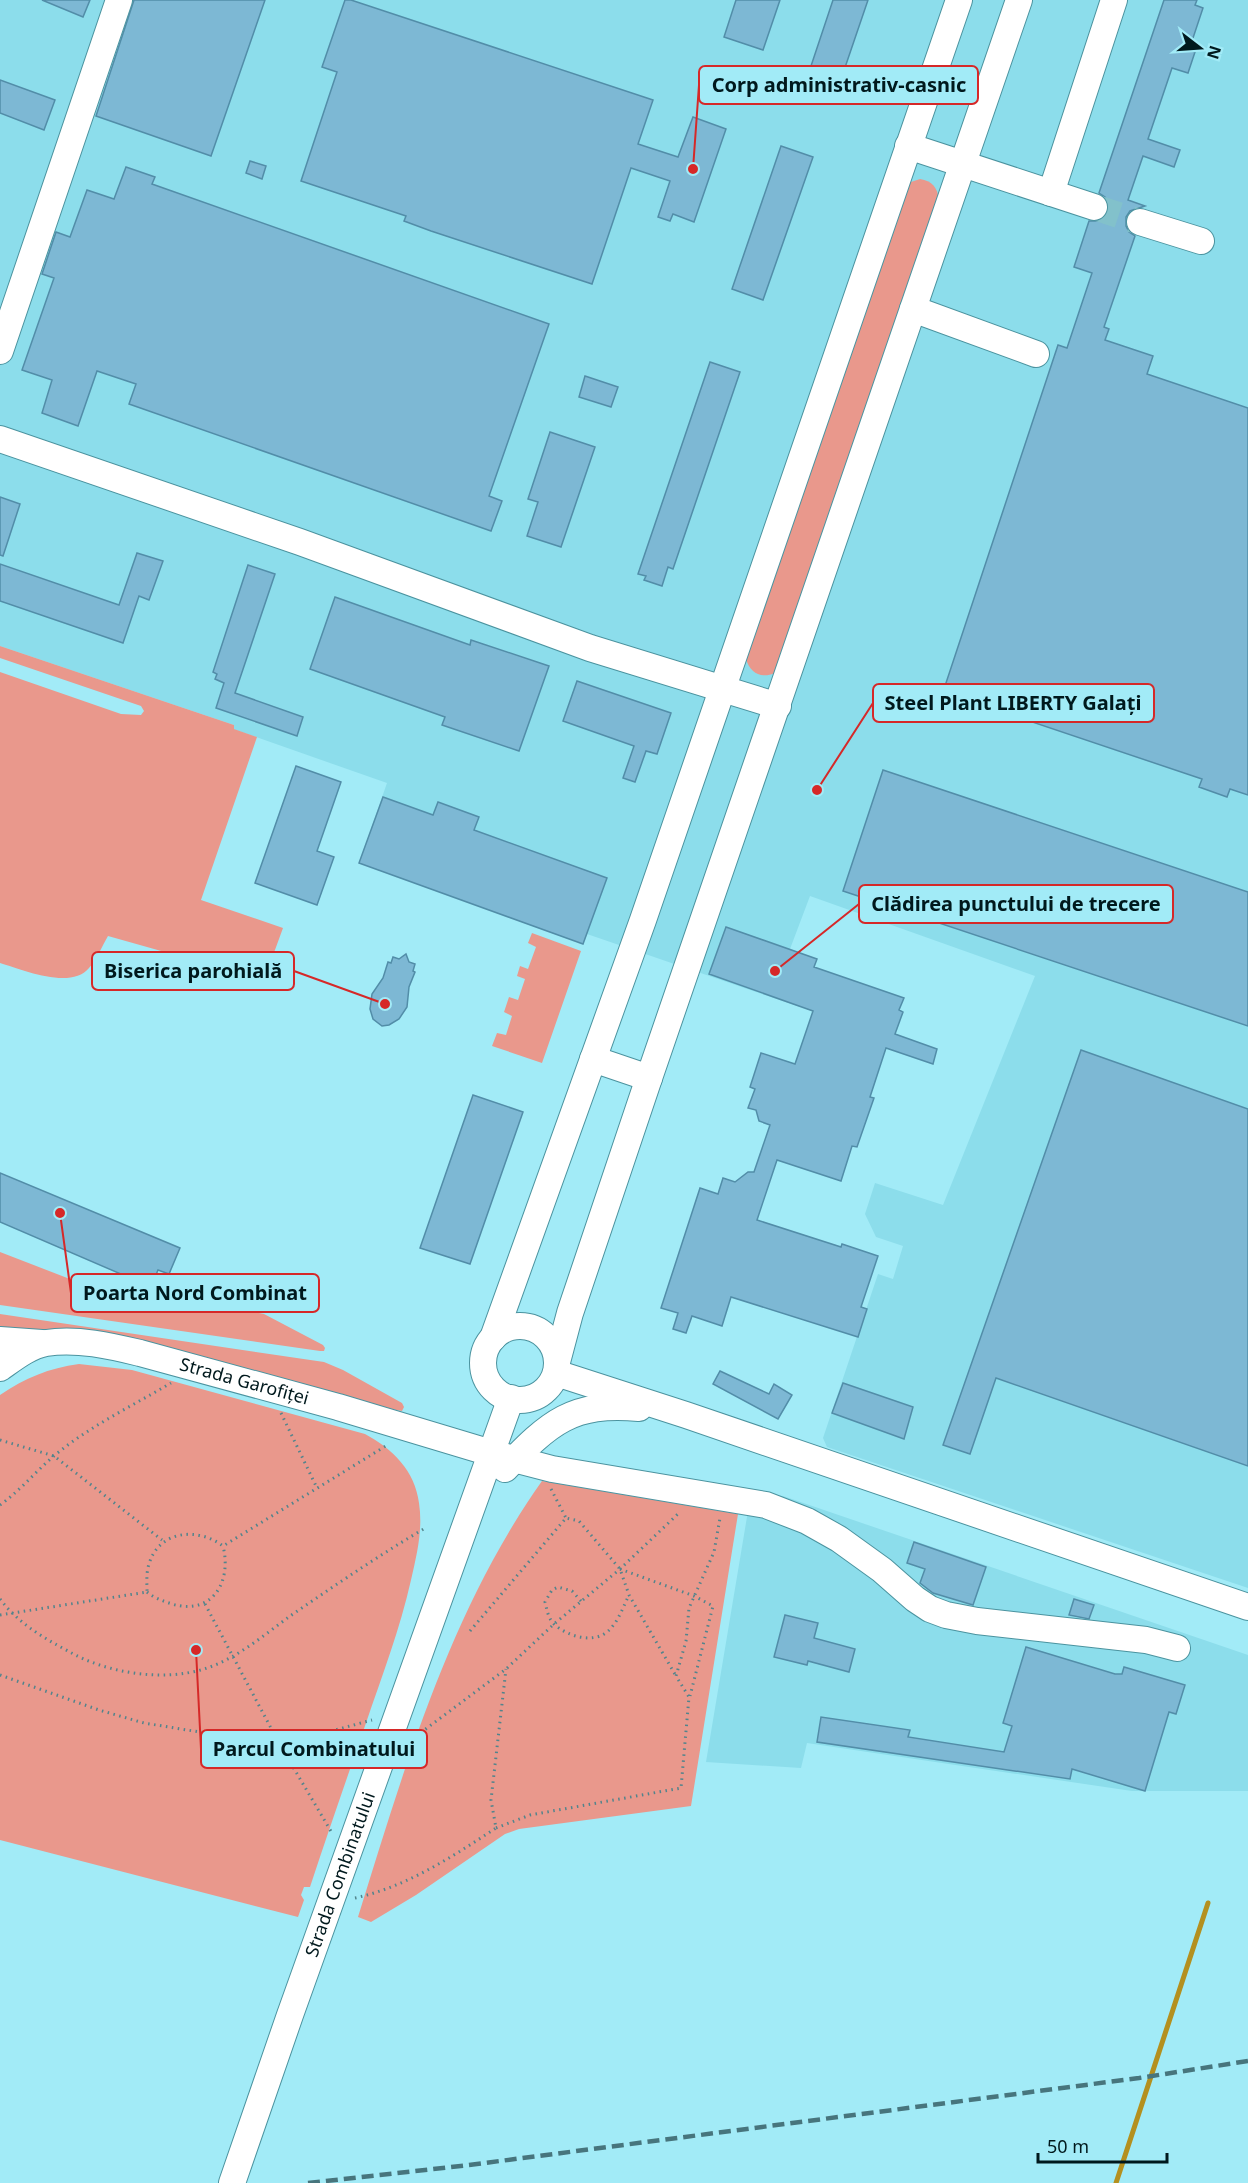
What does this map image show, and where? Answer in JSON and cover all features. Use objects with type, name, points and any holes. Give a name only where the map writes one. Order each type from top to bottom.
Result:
[{"type":"street","points":[[0,351],[119,0]]},
{"type":"street","points":[[493,1338],[633,949],[959,0]]},
{"type":"street","points":[[557,1368],[555,1351],[550,1341],[543,1333],[522,1326],[501,1331],[493,1338],[487,1346],[483,1367],[492,1387],[501,1394],[522,1400],[543,1392],[551,1383],[557,1368],[570,1313],[649,1078],[1019,0]]},
{"type":"street","points":[[1051,193],[1114,0]]},
{"type":"street","points":[[908,146],[1094,207]]},
{"type":"street","points":[[1140,222],[1201,241]]},
{"type":"street","points":[[913,309],[1036,354]]},
{"type":"street","points":[[0,439],[300,542],[590,648],[778,706]]},
{"type":"street","points":[[593,1059],[649,1078]]},
{"type":"street","points":[[0,1340],[45,1343]]},
{"type":"street","name":"Strada Garofiței","points":[[0,1368],[20,1354],[45,1343],[111,1346],[338,1407],[552,1469],[749,1501],[786,1512],[839,1539],[882,1570],[915,1599],[930,1609],[946,1615],[977,1621],[1146,1640],[1177,1648]]},
{"type":"street","points":[[557,1368],[686,1415],[1248,1607]]},
{"type":"street","points":[[503,1456],[511,1398]]},
{"type":"street","points":[[503,1456],[559,1420],[579,1411],[600,1407],[623,1407],[686,1415]]},
{"type":"street","name":"Strada Combinatului","points":[[232,2183],[474,1502],[503,1456]]},
{"type":"path","points":[[0,1505],[24,1486],[54,1456],[84,1434],[173,1382]]},
{"type":"path","points":[[277,1403],[317,1488]]},
{"type":"path","points":[[0,1440],[54,1456],[163,1541]]},
{"type":"path","points":[[224,1546],[392,1442]]},
{"type":"path","points":[[548,1483],[566,1518],[579,1521],[620,1569],[629,1595],[689,1697]]},
{"type":"path","points":[[408,1742],[506,1669],[554,1624],[620,1569],[684,1508]]},
{"type":"path","points":[[676,1676],[686,1641],[687,1621],[694,1596],[714,1552],[721,1514]]},
{"type":"path","points":[[470,1631],[566,1518]]},
{"type":"path","points":[[0,1599],[10,1613],[31,1631],[91,1663],[131,1672],[188,1673],[233,1656],[353,1573],[427,1527]]},
{"type":"path","points":[[0,1615],[147,1593],[163,1601],[186,1607],[205,1604],[217,1591],[224,1575],[226,1564],[224,1546],[214,1539],[191,1534],[176,1535],[163,1541],[149,1563],[147,1593]]},
{"type":"path","points":[[352,1898],[381,1893],[468,1847],[496,1828],[530,1815],[681,1788],[689,1697],[712,1606],[694,1596],[620,1569]]},
{"type":"path","points":[[581,1601],[572,1591],[558,1587],[552,1590],[545,1602],[548,1615],[554,1624],[583,1638],[595,1638],[606,1634],[618,1618],[629,1595]]},
{"type":"path","points":[[205,1604],[280,1745],[332,1833]]},
{"type":"path","points":[[496,1828],[491,1800],[506,1669]]},
{"type":"path","points":[[0,1675],[99,1710],[144,1723],[280,1745],[372,1720]]},
{"type":"shaded area","points":[[0,0],[1248,0],[1248,1588],[827,1447],[823,1438],[878,1274],[893,1279],[903,1246],[876,1237],[865,1214],[875,1183],[943,1205],[1035,976],[810,896],[790,949],[817,959],[800,1007],[587,934],[583,944],[359,863],[387,783],[233,729],[234,725],[0,646]]},
{"type":"shaded area","points":[[920,179],[933,185],[939,199],[775,673],[757,674],[750,668],[746,659],[908,183]]},
{"type":"shaded area","points":[[0,646],[234,725],[234,729],[257,737],[201,900],[283,928],[264,980],[108,936],[89,968],[71,977],[46,976],[0,963],[0,672],[121,714],[141,715],[144,711],[141,706],[0,658]]},
{"type":"shaded area","points":[[532,933],[581,951],[542,1063],[492,1046],[497,1033],[506,1035],[512,1016],[504,1012],[509,997],[518,1000],[525,979],[517,976],[520,966],[528,969],[536,947],[528,943]]},
{"type":"shaded area","points":[[0,1252],[119,1298],[142,1302],[234,1308],[264,1314],[325,1348],[324,1351],[320,1351],[0,1305]]},
{"type":"shaded area","points":[[0,1314],[324,1362],[402,1403],[404,1407],[402,1411],[396,1410],[159,1348],[0,1328]]},
{"type":"shaded area","points":[[79,1364],[132,1370],[365,1434],[385,1447],[401,1462],[417,1491],[420,1532],[407,1598],[310,1887],[304,1887],[301,1895],[304,1900],[298,1917],[0,1840],[0,1395],[38,1375]]},
{"type":"shaded area","points":[[542,1481],[738,1514],[691,1806],[519,1829],[505,1834],[416,1895],[371,1922],[358,1917],[413,1747],[456,1636],[481,1583],[510,1531]]},
{"type":"shaded area","points":[[751,1493],[783,1496],[1248,1655],[1248,1791],[1132,1791],[807,1743],[801,1768],[706,1762]]},
{"type":"building","points":[[42,0],[90,0],[83,17]]},
{"type":"building","points":[[134,0],[265,0],[211,156],[96,116]]},
{"type":"building","points":[[345,0],[351,0],[653,100],[638,144],[678,157],[693,117],[726,129],[694,222],[673,214],[670,221],[658,217],[670,181],[631,168],[592,284],[431,231],[404,221],[406,216],[301,181],[337,72],[322,67]]},
{"type":"building","points":[[736,0],[780,0],[763,50],[724,37]]},
{"type":"building","points":[[833,0],[868,0],[838,88],[832,86],[827,102],[802,93]]},
{"type":"building","points":[[1164,0],[1197,0],[1195,5],[1203,8],[1189,50],[1195,52],[1188,73],[1172,68],[1148,139],[1180,150],[1174,167],[1143,156],[1128,200],[1145,206],[1130,211],[1126,217],[1126,226],[1135,236],[1104,327],[1109,329],[1105,340],[1153,356],[1147,374],[1248,408],[1248,795],[1230,789],[1227,797],[1199,787],[1202,779],[943,692],[1058,345],[1067,348],[1092,273],[1074,267],[1089,221],[1104,219],[1108,212],[1108,203],[1099,193]]},
{"type":"building","points":[[0,80],[55,100],[44,130],[0,113]]},
{"type":"building","points":[[781,146],[813,157],[763,300],[732,289]]},
{"type":"building","points":[[250,161],[266,166],[262,179],[246,173]]},
{"type":"building","points":[[126,167],[155,177],[152,184],[549,324],[489,496],[502,501],[491,531],[129,404],[136,384],[97,371],[78,426],[42,413],[52,380],[22,370],[54,278],[42,274],[56,232],[70,237],[87,190],[114,199]]},
{"type":"building","points":[[710,362],[740,372],[673,569],[668,567],[662,586],[644,580],[646,576],[638,574]]},
{"type":"building","points":[[585,376],[618,387],[611,407],[579,397]]},
{"type":"building","points":[[550,432],[595,447],[561,547],[527,536],[538,502],[528,499]]},
{"type":"building","points":[[0,497],[20,504],[3,556],[0,555]]},
{"type":"building","points":[[137,553],[163,561],[149,600],[139,596],[123,643],[0,601],[0,564],[119,605]]},
{"type":"building","points":[[248,565],[275,574],[235,693],[303,717],[297,736],[216,708],[224,683],[215,679],[217,674],[213,672]]},
{"type":"building","points":[[335,597],[470,645],[471,640],[549,666],[519,751],[442,725],[445,717],[310,669]]},
{"type":"building","points":[[577,681],[671,713],[657,754],[646,751],[635,782],[623,778],[634,746],[563,721]]},
{"type":"building","points":[[296,766],[341,782],[317,851],[334,857],[317,905],[255,883]]},
{"type":"building","points":[[883,770],[1248,892],[1248,1026],[843,891]]},
{"type":"building","points":[[383,797],[433,815],[438,802],[479,817],[474,830],[607,878],[583,944],[359,863]]},
{"type":"building","points":[[726,927],[817,959],[814,967],[904,998],[899,1010],[903,1012],[895,1034],[937,1049],[933,1064],[886,1048],[870,1097],[874,1098],[857,1147],[852,1146],[841,1181],[777,1160],[757,1220],[841,1247],[842,1244],[878,1256],[861,1307],[867,1309],[858,1337],[731,1297],[722,1326],[692,1316],[686,1333],[673,1329],[678,1313],[661,1308],[700,1188],[718,1194],[723,1178],[735,1182],[748,1172],[754,1172],[770,1125],[759,1121],[756,1110],[748,1108],[755,1089],[750,1087],[761,1053],[795,1064],[813,1011],[709,974]]},
{"type":"building","points":[[406,954],[409,962],[415,964],[407,1007],[399,1019],[382,1026],[373,1019],[370,1009],[372,994],[383,978],[388,962],[391,963],[393,957],[399,959]]},
{"type":"building","points":[[1081,1050],[1248,1109],[1248,1466],[996,1378],[970,1454],[943,1445]]},
{"type":"building","points":[[473,1095],[523,1112],[470,1264],[420,1248]]},
{"type":"building","points":[[0,1173],[180,1248],[169,1274],[158,1270],[151,1287],[0,1222]]},
{"type":"building","points":[[720,1371],[769,1394],[774,1384],[792,1395],[778,1419],[713,1384]]},
{"type":"building","points":[[843,1383],[913,1407],[904,1439],[832,1413]]},
{"type":"building","points":[[914,1542],[986,1567],[973,1605],[933,1593],[920,1583],[925,1569],[907,1563]]},
{"type":"building","points":[[1074,1599],[1094,1605],[1089,1619],[1069,1615]]},
{"type":"building","points":[[785,1615],[818,1623],[814,1638],[855,1649],[849,1672],[808,1661],[807,1665],[774,1657]]},
{"type":"building","points":[[1026,1647],[1115,1674],[1122,1674],[1124,1667],[1185,1685],[1176,1714],[1169,1712],[1145,1791],[1072,1769],[1070,1779],[817,1742],[821,1717],[910,1730],[908,1737],[1004,1752],[1012,1726],[1003,1723]]},
{"type":"waterway","points":[[1116,2183],[1208,1903]]},
{"type":"tunnel","points":[[1094,207],[1140,222]]},
{"type":"railway","points":[[308,2183],[469,2165],[1139,2078],[1248,2061]]},
{"type":"place","name":"Corp administrativ-casnic","points":[[693,169]]},
{"type":"place","name":"Steel Plant LIBERTY Galați","points":[[817,790]]},
{"type":"place","name":"Clădirea punctului de trecere","points":[[775,971]]},
{"type":"place","name":"Biserica parohială","points":[[385,1004]]},
{"type":"place","name":"Poarta Nord Combinat","points":[[60,1213]]},
{"type":"place","name":"Parcul Combinatului","points":[[196,1650]]}]
